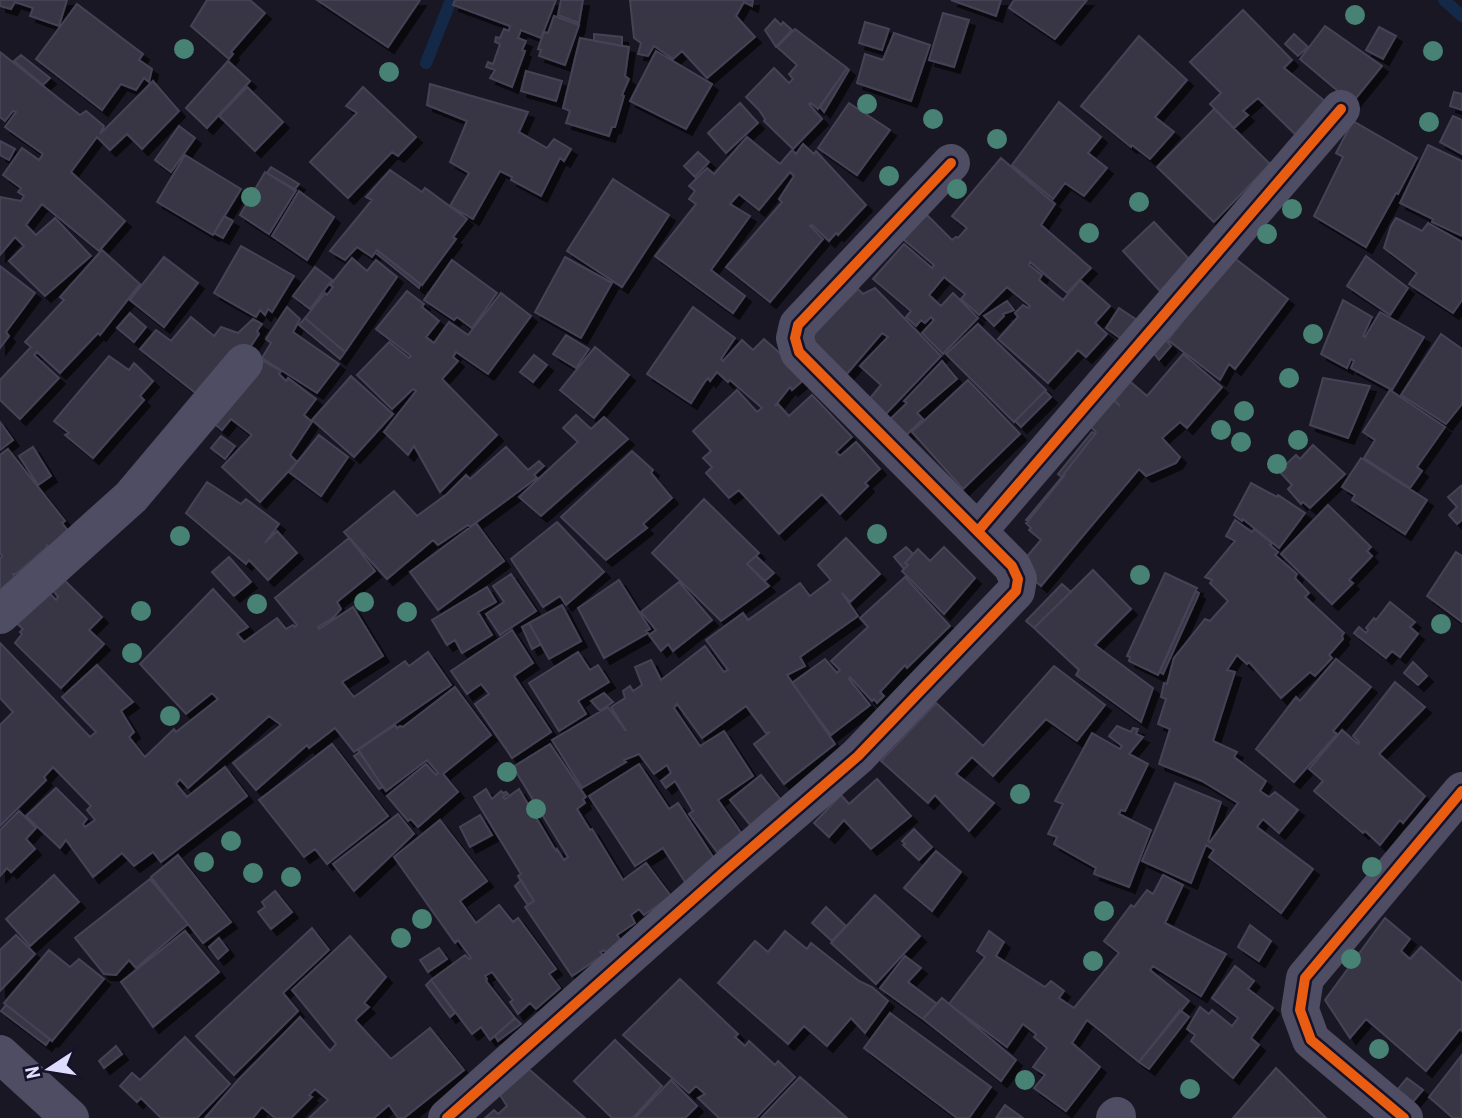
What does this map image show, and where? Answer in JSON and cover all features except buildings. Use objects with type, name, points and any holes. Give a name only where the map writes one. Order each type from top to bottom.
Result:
[{"type":"street","points":[[978,531],[1341,109]]},
{"type":"street","points":[[447,1118],[858,756],[1016,592],[1018,579],[1012,566],[799,352],[795,338],[798,325],[951,163]]},
{"type":"street","points":[[0,615],[131,497],[244,363]]},
{"type":"street","points":[[1404,1118],[1311,1040],[1300,1010],[1305,978],[1462,791]]},
{"type":"street","points":[[0,1054],[70,1118]]},
{"type":"waterway","points":[[426,63],[451,0]]},
{"type":"waterway","points":[[1444,0],[1462,16]]},
{"type":"cycle path","points":[[978,531],[1341,109]]},
{"type":"cycle path","points":[[447,1118],[858,756],[1016,591],[1018,579],[1012,566],[799,352],[795,338],[798,325],[951,163]]},
{"type":"cycle path","points":[[1404,1118],[1311,1040],[1300,1010],[1305,978],[1462,791]]}]
